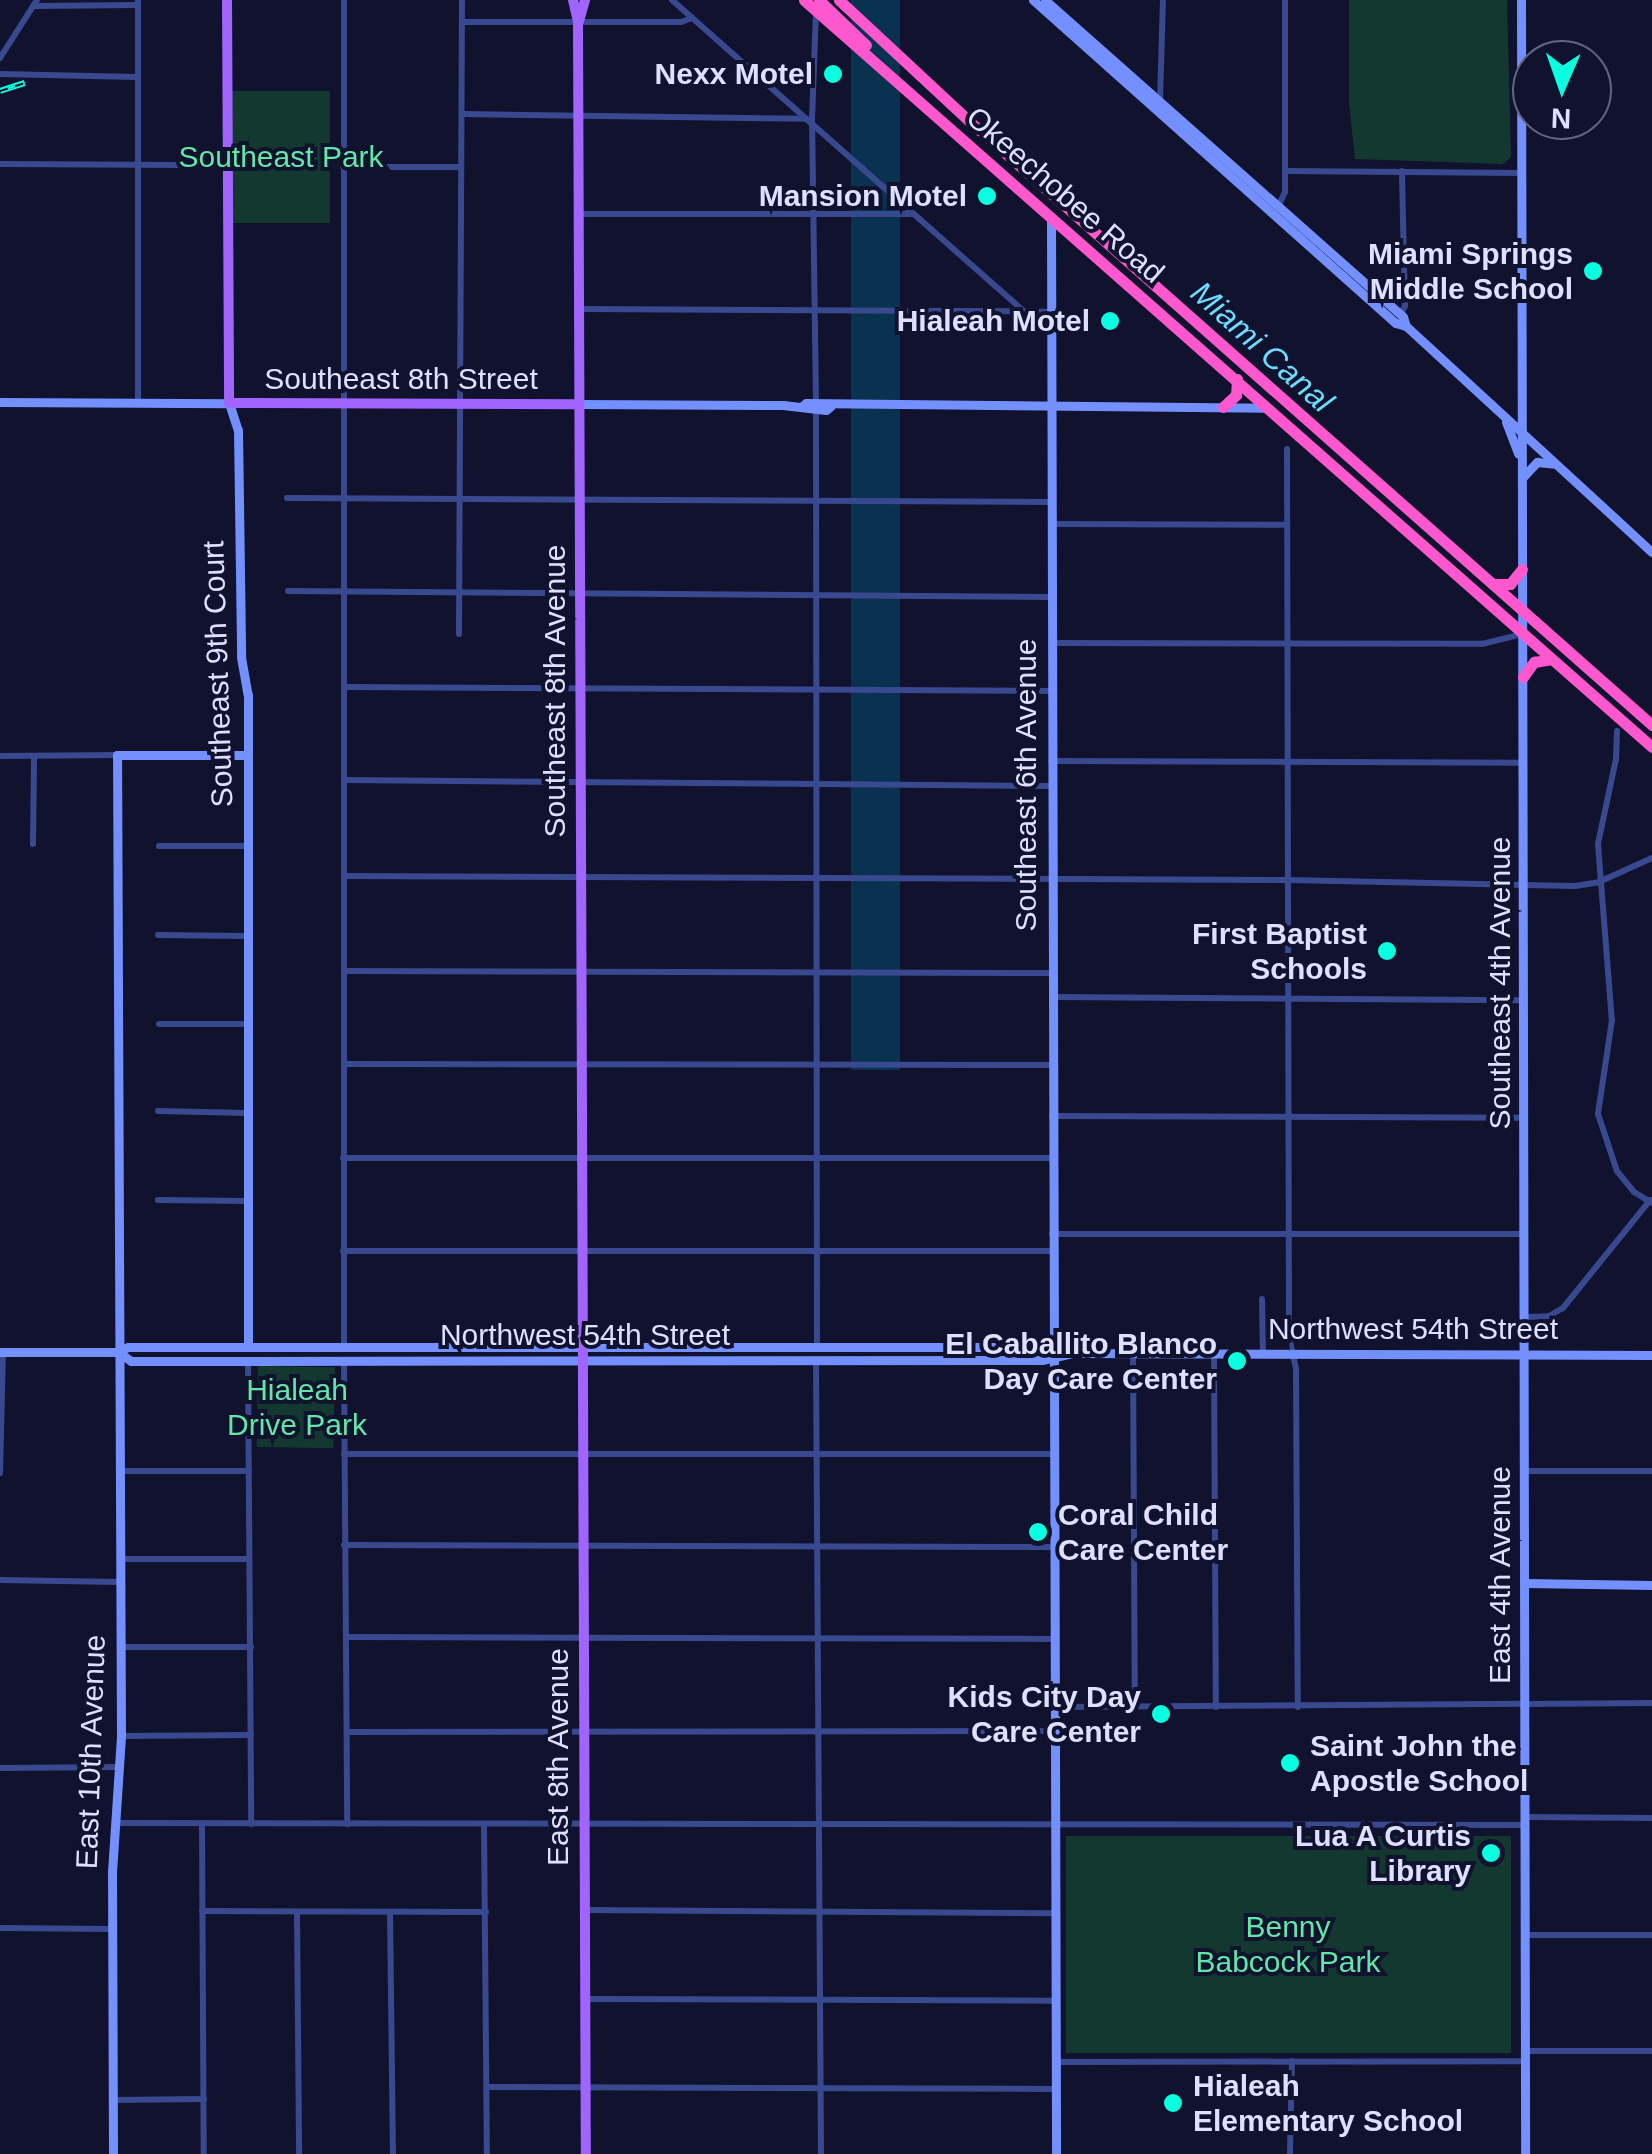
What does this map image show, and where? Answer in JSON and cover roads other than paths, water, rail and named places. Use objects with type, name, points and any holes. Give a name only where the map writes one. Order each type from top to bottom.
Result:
[{"type":"highway","points":[[804,0],[817,6]]},
{"type":"highway","name":"Okeechobee Road","points":[[838,0],[969,121],[1492,584],[1522,604],[1652,724]]},
{"type":"highway","name":"Okeechobee Road","points":[[817,6],[1652,746]]},
{"type":"highway","points":[[1223,407],[1236,396],[1237,379]]},
{"type":"highway","points":[[1269,408],[1308,420]]},
{"type":"highway","points":[[1492,584],[1506,586],[1522,569]]},
{"type":"highway","points":[[1523,677],[1534,662],[1552,659]]},
{"type":"main road","name":"Southeast 9th Court","points":[[227,0],[229,402]]},
{"type":"main road","points":[[574,0],[578,22]]},
{"type":"main road","points":[[578,22],[585,0]]},
{"type":"main road","name":"Southeast 8th Avenue","points":[[578,22],[582,1360]]},
{"type":"main road","name":"Southeast 8th Street","points":[[229,402],[579,404]]},
{"type":"main road","name":"East 8th Avenue","points":[[582,1360],[586,2154]]},
{"type":"street","points":[[251,1824],[248,1471],[253,1361],[270,1352],[335,1352],[344,1346],[344,0]]},
{"type":"street","points":[[459,634],[457,405],[462,0]]},
{"type":"street","points":[[672,0],[1024,311]]},
{"type":"street","points":[[1034,0],[1400,315],[1406,326],[1652,552]]},
{"type":"street","points":[[1046,0],[1160,100],[1396,323],[1406,326]]},
{"type":"street","points":[[1160,100],[1163,0]]},
{"type":"street","points":[[1278,209],[1286,171],[1285,0]]},
{"type":"street","name":"Southeast 4th Avenue","points":[[1521,0],[1526,1355]]},
{"type":"street","points":[[0,58],[36,3],[138,3],[138,402]]},
{"type":"street","points":[[817,6],[812,120],[817,310],[817,1346]]},
{"type":"street","points":[[462,22],[681,22],[692,18]]},
{"type":"street","points":[[0,74],[137,77]]},
{"type":"street","points":[[462,114],[812,120]]},
{"type":"street","points":[[0,164],[226,165]]},
{"type":"street","points":[[343,167],[461,167]]},
{"type":"street","points":[[1286,171],[1522,173]]},
{"type":"street","points":[[1400,315],[1405,306],[1402,171]]},
{"type":"street","points":[[579,214],[914,214]]},
{"type":"street","name":"Southeast 6th Avenue","points":[[1051,215],[1056,2154]]},
{"type":"street","points":[[579,309],[1051,312]]},
{"type":"street","name":"Southeast 8th Street","points":[[0,402],[229,402]]},
{"type":"street","name":"Southeast 9th Court","points":[[229,402],[238,430],[240,656],[248,695],[248,1347]]},
{"type":"street","name":"Southeast 8th Street","points":[[579,404],[1269,408]]},
{"type":"street","points":[[1503,415],[1521,462]]},
{"type":"street","points":[[1287,449],[1289,1336],[1294,1354],[1298,1707]]},
{"type":"street","points":[[1520,482],[1537,462],[1558,465]]},
{"type":"street","points":[[287,498],[1051,502]]},
{"type":"street","points":[[1051,524],[1287,524]]},
{"type":"street","points":[[288,591],[1051,597]]},
{"type":"street","points":[[1051,642],[1482,644],[1524,634]]},
{"type":"street","points":[[344,688],[580,686],[1051,691]]},
{"type":"street","points":[[1526,1317],[1559,1312],[1651,1201],[1617,1171],[1598,1120],[1599,1083],[1612,1020],[1599,882],[1599,828],[1616,759],[1617,731]]},
{"type":"street","points":[[0,756],[248,755]]},
{"type":"street","points":[[33,844],[34,756]]},
{"type":"street","name":"East 10th Avenue","points":[[113,2154],[111,1929],[121,1767],[117,756]]},
{"type":"street","points":[[1051,760],[1524,763]]},
{"type":"street","points":[[344,780],[1051,786]]},
{"type":"street","points":[[159,846],[248,846]]},
{"type":"street","points":[[344,876],[1051,878],[1575,886],[1599,882],[1652,858]]},
{"type":"street","points":[[158,935],[248,936]]},
{"type":"street","points":[[344,971],[1052,973]]},
{"type":"street","points":[[1052,997],[1525,1000]]},
{"type":"street","points":[[159,1024],[248,1024]]},
{"type":"street","points":[[344,1064],[1052,1065]]},
{"type":"street","points":[[158,1112],[248,1112]]},
{"type":"street","points":[[1052,1116],[1525,1118]]},
{"type":"street","points":[[343,1158],[1052,1158]]},
{"type":"street","points":[[158,1200],[248,1201]]},
{"type":"street","points":[[1052,1234],[1526,1234]]},
{"type":"street","points":[[344,1250],[1052,1251]]},
{"type":"street","points":[[1262,1299],[1263,1354]]},
{"type":"street","points":[[346,1824],[344,1360],[359,1353],[398,1352],[410,1346]]},
{"type":"street","points":[[821,2154],[816,1360],[839,1352],[912,1346]]},
{"type":"street","name":"Northwest 54th Street","points":[[2,1352],[118,1352],[128,1347],[912,1346],[1039,1347],[1053,1356]]},
{"type":"street","points":[[0,1473],[2,1352]]},
{"type":"street","name":"Northwest 54th Street","points":[[118,1352],[132,1361],[1042,1360],[1053,1356],[1133,1353],[1652,1356]]},
{"type":"street","points":[[1133,1353],[1135,1707]]},
{"type":"street","points":[[1214,1353],[1216,1707]]},
{"type":"street","name":"East 4th Avenue","points":[[1525,2154],[1526,1355]]},
{"type":"street","points":[[344,1454],[1054,1454]]},
{"type":"street","points":[[118,1470],[248,1471]]},
{"type":"street","points":[[1524,1471],[1652,1470]]},
{"type":"street","points":[[344,1546],[1053,1547]]},
{"type":"street","points":[[120,1559],[250,1558]]},
{"type":"street","points":[[0,1580],[120,1582]]},
{"type":"street","points":[[1524,1583],[1652,1585]]},
{"type":"street","points":[[347,1638],[1054,1639]]},
{"type":"street","points":[[120,1647],[251,1647]]},
{"type":"street","points":[[1054,1707],[1652,1702]]},
{"type":"street","points":[[347,1732],[1054,1731]]},
{"type":"street","points":[[121,1736],[251,1735]]},
{"type":"street","points":[[0,1768],[121,1767]]},
{"type":"street","points":[[118,1824],[1054,1825],[1652,1818]]},
{"type":"street","points":[[202,1823],[204,2154]]},
{"type":"street","points":[[484,1824],[487,2154]]},
{"type":"street","points":[[584,1910],[1055,1913]]},
{"type":"street","points":[[202,1911],[486,1912]]},
{"type":"street","points":[[297,1912],[299,2154]]},
{"type":"street","points":[[390,1912],[392,2154]]},
{"type":"street","points":[[0,1928],[111,1929]]},
{"type":"street","points":[[1525,1935],[1652,1935]]},
{"type":"street","points":[[585,1999],[1056,2001]]},
{"type":"street","points":[[1056,2062],[1292,2061],[1652,2051]]},
{"type":"street","points":[[1290,2154],[1292,2061]]},
{"type":"street","points":[[487,2087],[1056,2089]]},
{"type":"street","points":[[113,2100],[204,2099]]},
{"type":"water","points":[[851,0],[900,0],[900,1070],[851,1070]]},
{"type":"railway","points":[[0,91],[25,83]]},
{"type":"place","name":"Nexx Motel","points":[[833,74]]},
{"type":"place","name":"Mansion Motel","points":[[987,196]]},
{"type":"place","name":"Miami Springs Middle School","points":[[1593,271]]},
{"type":"place","name":"Hialeah Motel","points":[[1110,321]]},
{"type":"place","name":"First Baptist Schools","points":[[1387,951]]},
{"type":"place","name":"El Caballito Blanco Day Care Center","points":[[1237,1361]]},
{"type":"place","name":"Coral Child Care Center","points":[[1038,1532]]},
{"type":"place","name":"Kids City Day Care Center","points":[[1161,1714]]},
{"type":"place","name":"Saint John the Apostle School","points":[[1290,1763]]},
{"type":"place","name":"Lua A Curtis Library","points":[[1491,1853]]},
{"type":"place","name":"Hialeah Elementary School","points":[[1173,2103]]},
{"type":"park label","name":"Southeast Park","points":[[281,157]]},
{"type":"park label","name":"Hialeah Drive Park","points":[[297,1407]]},
{"type":"park label","name":"Benny Babcock Park","points":[[1288,1944]]},
{"type":"water label","name":"Miami Canal","points":[[1262,347]]}]
